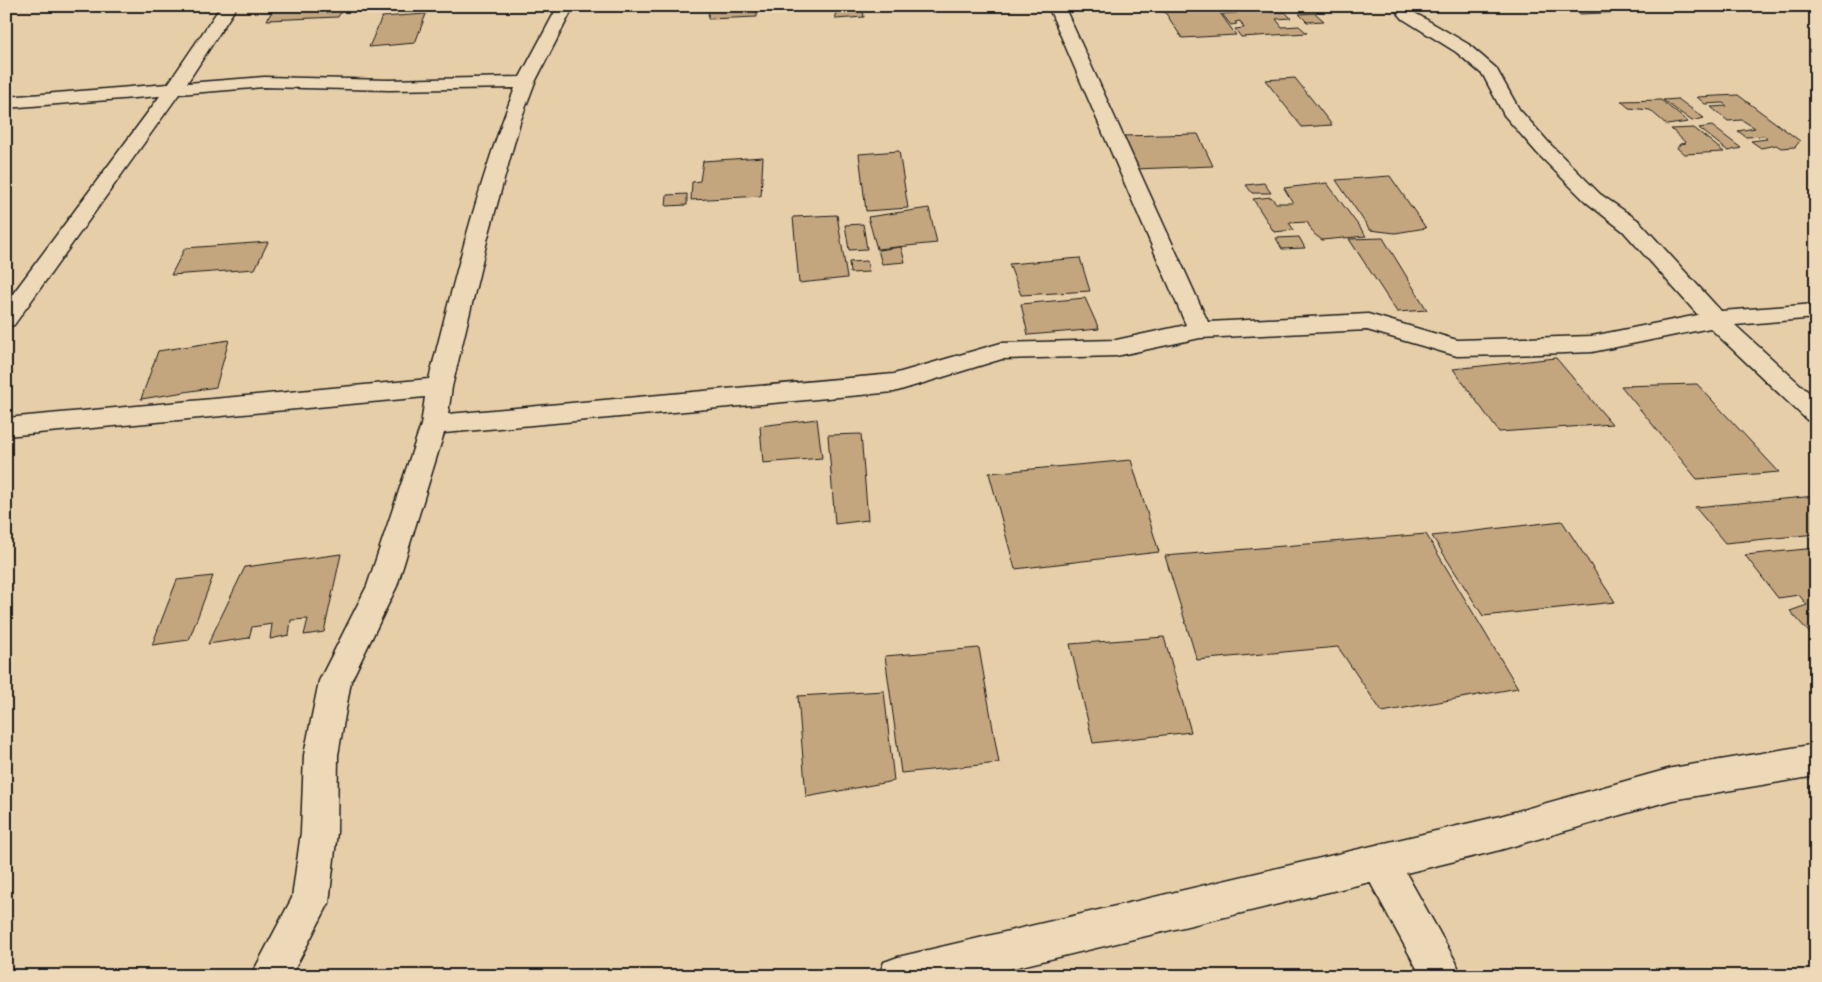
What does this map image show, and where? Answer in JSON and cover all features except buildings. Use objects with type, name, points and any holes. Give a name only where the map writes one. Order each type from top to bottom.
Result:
[{"type":"street","points":[[6,320],[174,89],[229,6]]},
{"type":"street","points":[[270,976],[310,903],[319,832],[321,755],[335,681],[382,586],[434,425],[440,387],[477,237],[511,122],[526,82],[566,6]]},
{"type":"street","points":[[1056,6],[1200,330]]},
{"type":"street","points":[[1400,6],[1409,16],[1462,48],[1490,72],[1511,111],[1544,149],[1593,198],[1631,226],[1715,319],[1816,414]]},
{"type":"street","points":[[1812,6],[1816,8]]},
{"type":"street","points":[[6,103],[264,82],[389,85],[526,82]]},
{"type":"street","points":[[434,425],[894,383],[1001,351],[1116,348],[1200,330],[1368,322],[1457,348],[1509,347],[1592,344],[1715,319],[1816,311]]},
{"type":"street","points":[[6,428],[440,387]]},
{"type":"street","points":[[898,976],[1500,833],[1672,784],[1816,760]]},
{"type":"street","points":[[1379,861],[1442,976]]}]
